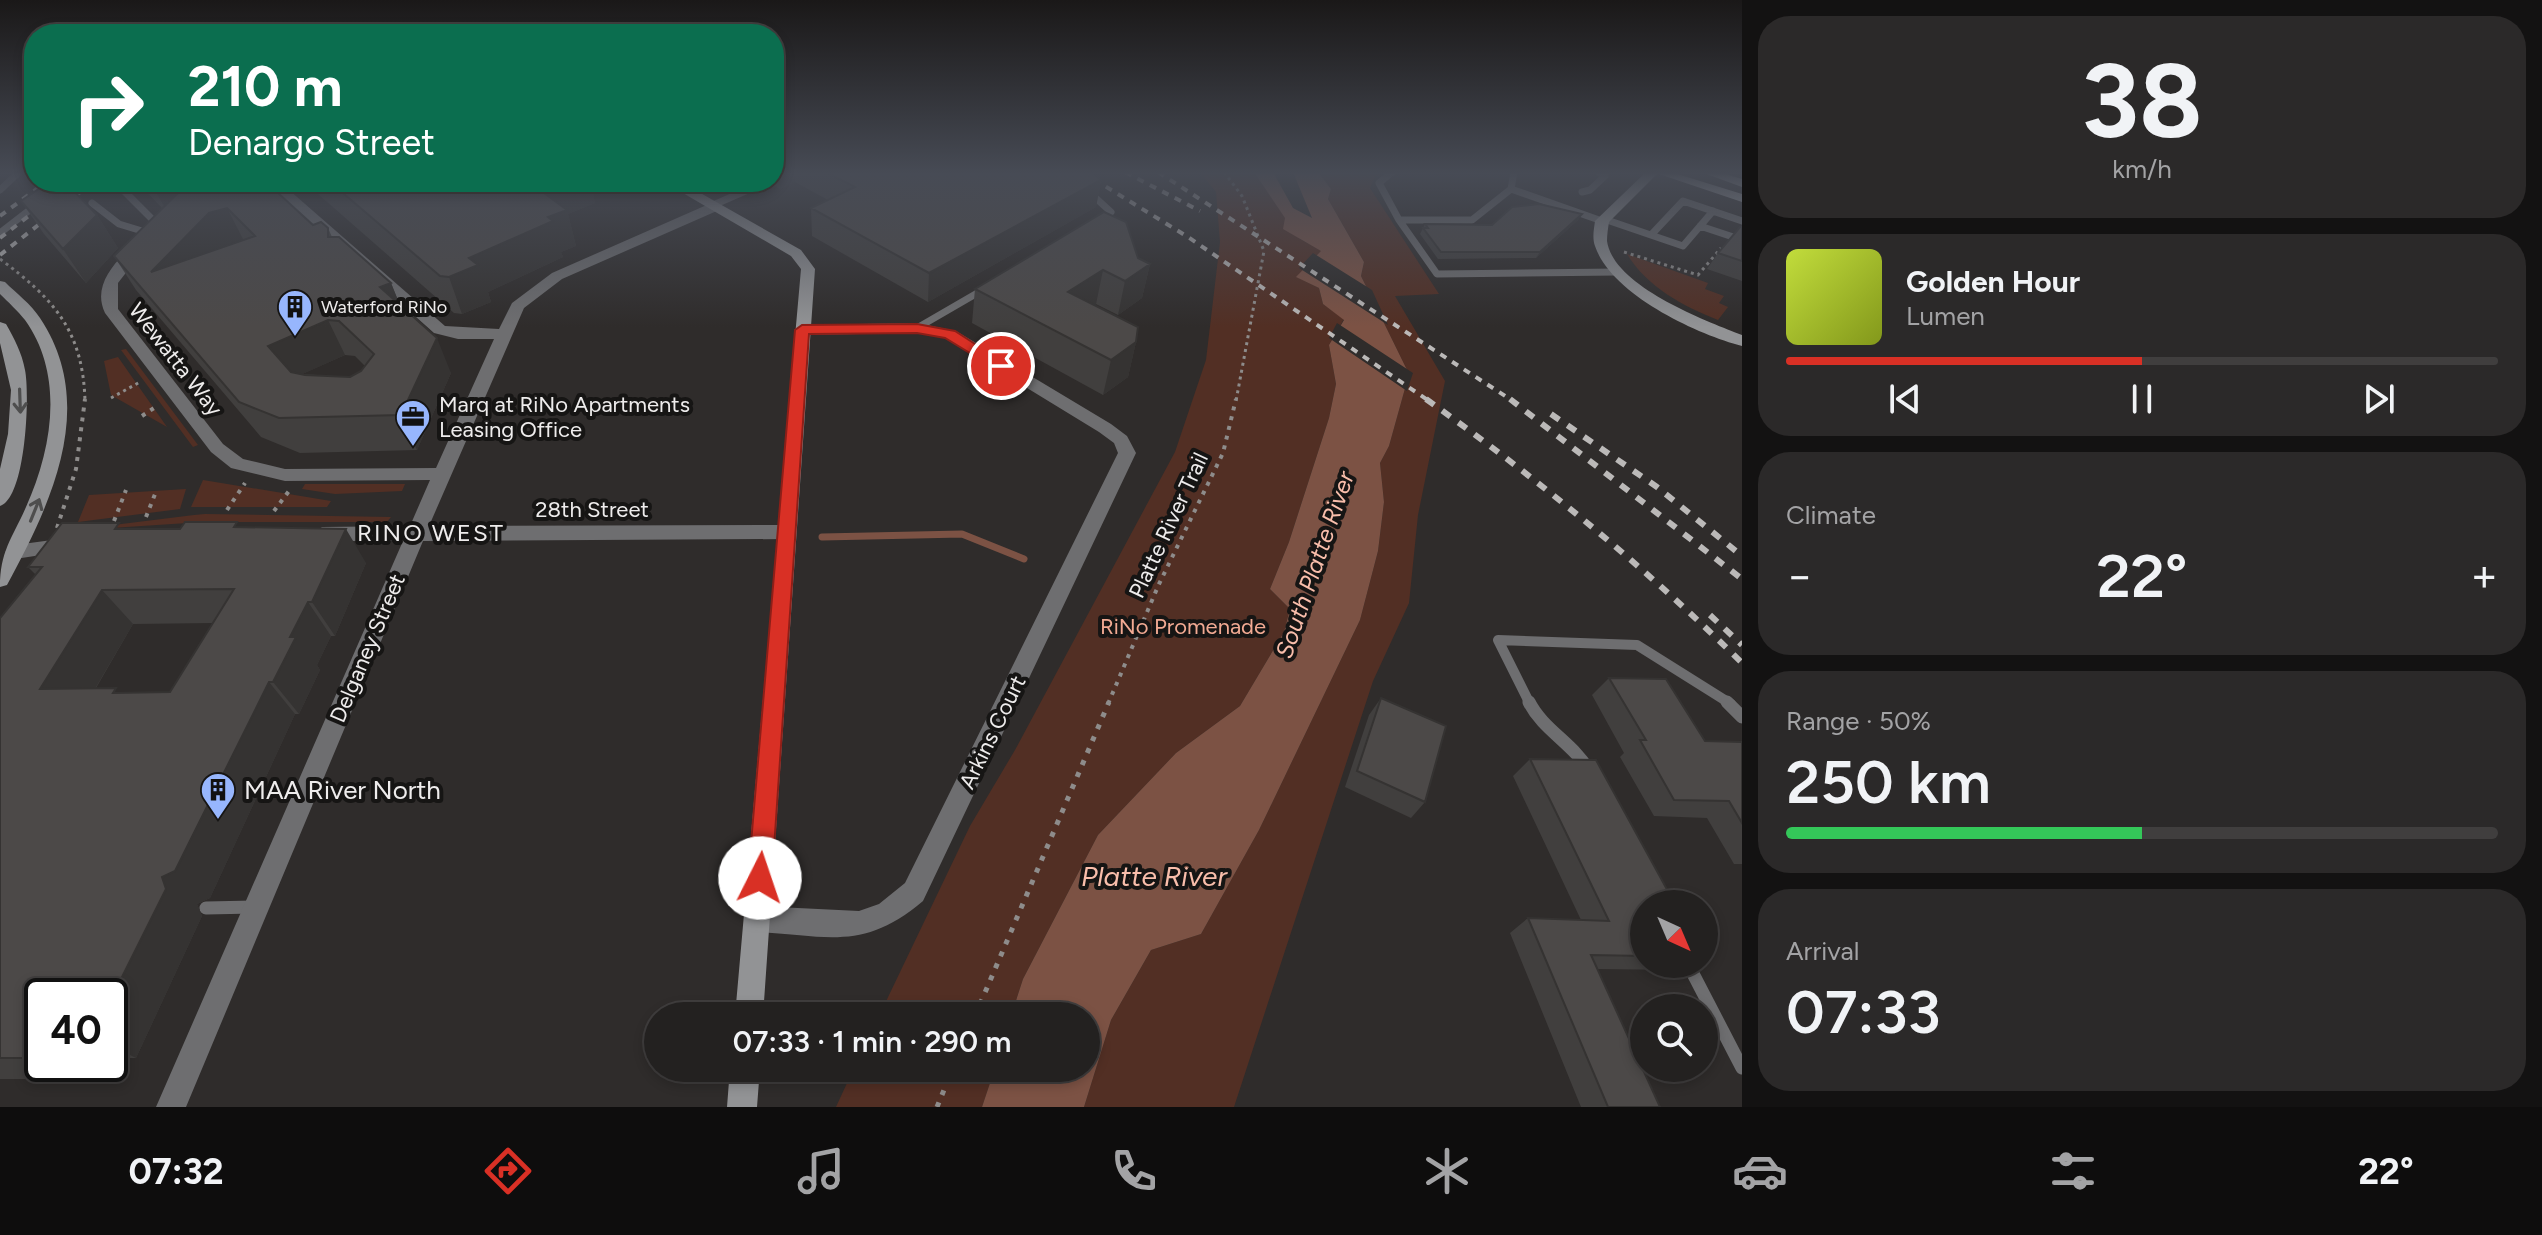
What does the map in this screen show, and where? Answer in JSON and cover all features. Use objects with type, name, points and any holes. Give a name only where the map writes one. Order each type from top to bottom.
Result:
[{"type":"street","points":[[316,224],[377,281],[440,330],[458,334],[503,334]]},
{"type":"street","name":"Delganey Street","points":[[171,1107],[517,306],[557,276],[674,224]]},
{"type":"street","points":[[744,224],[796,253],[808,269],[750,1002]]},
{"type":"street","points":[[1602,224],[1599,238],[1617,272],[1668,309],[1742,341]]},
{"type":"street","name":"Wewatta Way","points":[[169,229],[118,269],[109,285],[107,301],[115,317],[217,448],[237,464],[285,475],[443,474]]},
{"type":"street","points":[[0,285],[20,302],[40,329],[56,362],[62,384],[62,410],[51,461],[33,517],[0,579]]},
{"type":"street","points":[[0,327],[16,364],[21,399],[15,451],[0,499]]},
{"type":"street","points":[[802,330],[917,328]]},
{"type":"street","name":"Arkins Court","points":[[757,919],[859,924],[887,914],[914,892],[1127,453],[1121,440],[1105,428],[950,334],[917,328]]},
{"type":"street","name":"28th Street","points":[[305,534],[786,532]]},
{"type":"street","points":[[15,552],[90,541]]},
{"type":"street","points":[[742,1107],[744,1082]]},
{"type":"lane","points":[[112,224],[124,229],[169,229]]},
{"type":"lane","points":[[160,224],[169,229]]},
{"type":"lane","points":[[1115,224],[1124,236]]},
{"type":"lane","points":[[1402,224],[1437,274],[1617,272]]},
{"type":"lane","points":[[1615,224],[1683,246],[1702,224]]},
{"type":"lane","points":[[1651,235],[1662,224]]},
{"type":"lane","points":[[1700,226],[1742,240]]},
{"type":"lane","points":[[917,328],[996,282]]},
{"type":"lane","points":[[1596,786],[1583,760],[1536,716],[1498,640],[1637,645],[1735,707],[1742,717]]},
{"type":"lane","points":[[206,908],[256,907]]},
{"type":"lane","points":[[1695,978],[1742,1068]]},
{"type":"path","name":"Platte River Trail","points":[[981,1002],[1159,584],[1223,453],[1247,353],[1264,251],[1253,224]]},
{"type":"path","points":[[0,259],[44,293],[72,334]]},
{"type":"path","points":[[111,398],[140,382]]},
{"type":"path","points":[[142,416],[157,406]]},
{"type":"path","points":[[227,510],[245,483]]},
{"type":"path","points":[[146,517],[157,489]]},
{"type":"path","points":[[114,521],[126,490]]},
{"type":"path","points":[[274,511],[289,491]]},
{"type":"path","points":[[937,1107],[947,1082]]},
{"type":"green space","name":"RiNo Promenade","points":[[1219,224],[1289,224],[1300,239],[1322,251],[1297,277],[1319,288],[1323,304],[1344,319],[1329,345],[1336,384],[1329,418],[1289,542],[1270,589],[1290,609],[1284,632],[1240,706],[1176,753],[1098,835],[1023,979],[1016,1002],[886,1002],[970,826],[1015,750],[1175,452],[1206,360],[1220,242]]},
{"type":"green space","points":[[1342,224],[1393,224],[1439,294],[1395,296],[1445,381],[1418,515],[1409,603],[1373,681],[1234,1107],[1084,1107],[1092,1082],[1100,1082],[1100,1055],[1111,1020],[1151,950],[1201,934],[1259,830],[1360,620],[1378,551],[1384,502],[1380,463],[1389,446],[1409,374],[1361,276],[1364,262]]},
{"type":"green space","points":[[1627,254],[1708,283],[1705,289],[1724,296],[1719,303],[1728,307],[1718,320],[1692,308],[1655,286]]},
{"type":"green space","points":[[126,349],[198,445],[193,447],[121,350]]},
{"type":"green space","points":[[118,357],[167,427],[111,395],[104,361]]},
{"type":"green space","points":[[203,480],[331,501],[327,507],[191,507]]},
{"type":"green space","points":[[305,484],[405,484],[402,491],[335,494],[302,489]]},
{"type":"green space","points":[[186,489],[180,509],[78,522],[89,495]]},
{"type":"green space","points":[[205,514],[391,517],[387,522],[203,522],[65,531]]},
{"type":"green space","points":[[848,1082],[990,1082],[982,1107],[836,1107]]},
{"type":"water","name":"Platte River","points":[[1284,224],[1342,224],[1364,262],[1361,276],[1409,374],[1389,446],[1380,463],[1384,502],[1378,551],[1360,620],[1259,830],[1201,934],[1151,950],[1111,1020],[1100,1055],[1100,1002],[1016,1002],[1023,979],[1098,835],[1176,753],[1240,706],[1284,632],[1290,609],[1270,589],[1289,542],[1329,418],[1336,384],[1329,345],[1344,320],[1323,304],[1319,288],[1296,277],[1321,251],[1283,229]]},
{"type":"water","name":"Platte River","points":[[990,1082],[1092,1082],[1084,1107],[982,1107]]},
{"type":"pier","points":[[1313,253],[1372,290],[1388,325],[1299,268]]},
{"type":"pier","points":[[1337,323],[1413,373],[1407,391],[1329,338]]},
{"type":"building","points":[[41,224],[88,224],[63,249]]},
{"type":"building","name":"Waterford RiNo","points":[[147,224],[199,224],[151,272],[255,236],[243,224],[323,224],[328,228],[328,237],[339,237],[391,283],[380,287],[437,338],[401,415],[279,418],[239,402],[114,256]],"holes":[[[328,320],[339,321],[374,354],[361,371],[350,377],[291,372],[268,346]]]},
{"type":"building","points":[[379,224],[547,224],[469,258],[478,265],[449,277],[440,276]]},
{"type":"building","points":[[839,224],[1020,224],[929,273]]},
{"type":"building","points":[[1084,224],[1127,224],[1138,258],[1150,264],[1125,281],[1103,270],[1068,292],[1138,327],[1136,342],[1111,360],[975,289]]},
{"type":"building","points":[[1425,224],[1571,224],[1540,252],[1441,252],[1423,228],[1428,228]]},
{"type":"building","points":[[1740,227],[1742,261],[1718,253]]},
{"type":"building","points":[[185,522],[237,522],[234,527],[346,529],[312,602],[308,602],[290,637],[296,637],[273,682],[269,682],[175,871],[162,877],[166,889],[122,978],[24,978],[24,1058],[0,1058],[0,618],[42,567],[28,567],[62,523],[119,523],[115,529],[180,529]],"holes":[[[234,589],[170,692],[113,693],[116,688],[40,689],[102,590]]]},
{"type":"building","points":[[1609,678],[1666,679],[1705,741],[1742,742],[1742,823],[1729,801],[1674,800],[1640,740],[1646,740]]},
{"type":"building","points":[[1381,698],[1446,726],[1425,802],[1357,771]]},
{"type":"building","points":[[1530,759],[1596,760],[1667,890],[1630,890],[1630,956],[1591,955],[1630,1041],[1630,1082],[1649,1082],[1660,1107],[1608,1107],[1528,918],[1609,921]]},
{"type":"waterway","points":[[822,537],[962,534],[1024,559]]},
{"type":"railway","points":[[0,238],[19,224]]},
{"type":"railway","points":[[0,255],[40,224]]},
{"type":"railway","points":[[1166,224],[1429,401]]},
{"type":"railway","points":[[1238,224],[1510,399]]},
{"type":"railway","points":[[1426,399],[1509,460],[1589,525],[1667,592],[1742,663]]},
{"type":"railway","points":[[1510,399],[1742,579]]},
{"type":"railway","points":[[1551,414],[1657,487],[1742,556]]},
{"type":"railway","points":[[1710,615],[1742,645]]},
{"type":"place","name":"Waterford RiNo","points":[[295,338]]},
{"type":"place","name":"Marq at RiNo Apartments Leasing Office","points":[[413,448]]},
{"type":"place","name":"MAA River North","points":[[218,821]]},
{"type":"district","name":"RINO WEST","points":[[431,533]]},
{"type":"route","points":[[760,878],[802,330],[917,328],[950,334],[1001,366]]},
{"type":"water label","name":"South Platte River","points":[[1315,565]]}]
